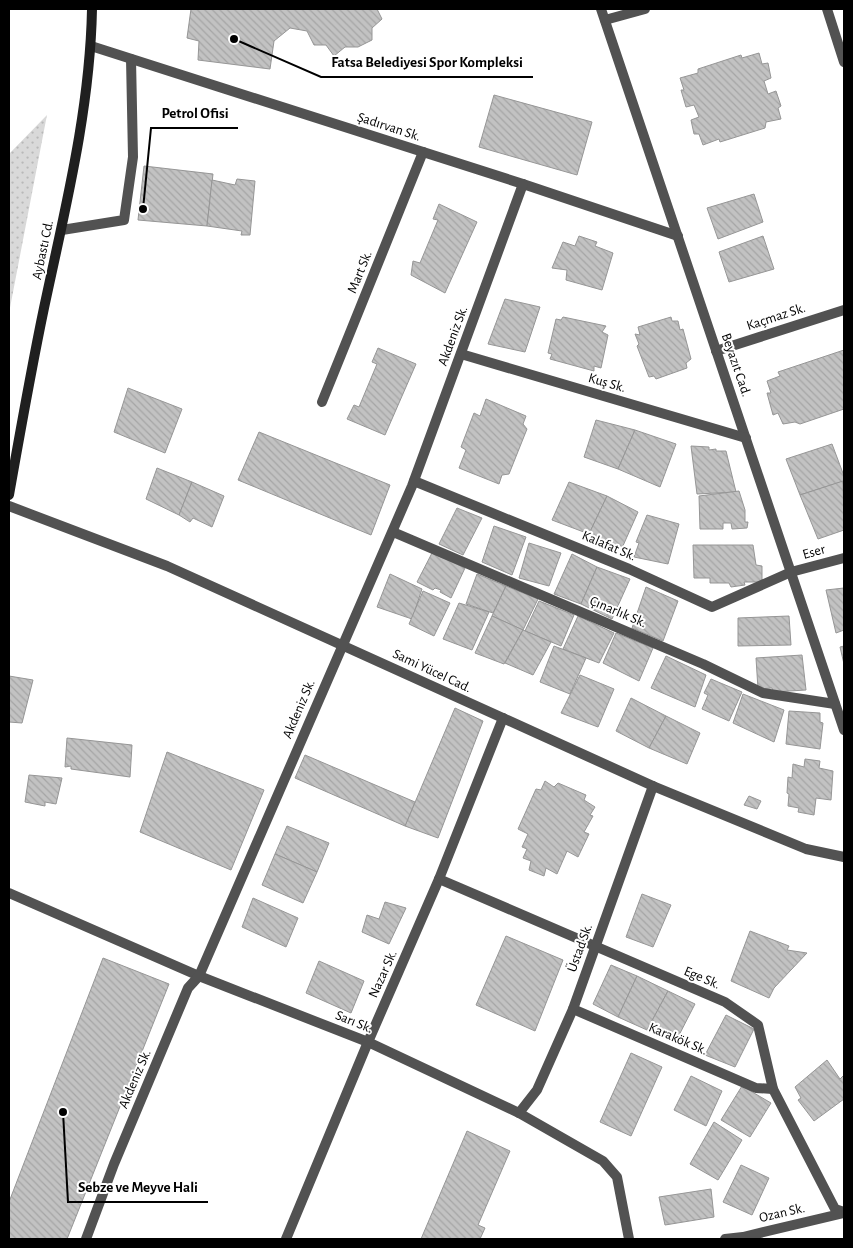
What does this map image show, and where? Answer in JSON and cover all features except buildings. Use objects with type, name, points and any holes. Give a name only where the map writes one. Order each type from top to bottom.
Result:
[{"type":"main road","name":"Aybastı Cd.","points":[[9,495],[44,309],[79,143],[91,46],[92,9]]},
{"type":"street","name":"Beyazıt Cad.","points":[[601,9],[844,730]]},
{"type":"street","points":[[605,20],[645,9]]},
{"type":"street","points":[[827,9],[844,62]]},
{"type":"street","name":"Şadırvan Sk.","points":[[91,46],[523,184],[678,236]]},
{"type":"street","points":[[62,230],[124,220],[133,157],[131,59]]},
{"type":"street","name":"Mart Sk.","points":[[322,402],[423,152]]},
{"type":"street","name":"Akdeniz Sk.","points":[[86,1239],[114,1164],[188,988],[199,976],[342,644],[393,532],[523,184]]},
{"type":"street","name":"Kaçmaz Sk.","points":[[716,351],[844,310]]},
{"type":"street","name":"Kuş Sk.","points":[[461,354],[746,438]]},
{"type":"street","name":"Kalafat Sk.","points":[[414,480],[629,569],[712,607],[791,572]]},
{"type":"street","name":"Sami Yücel Cad.","points":[[9,506],[167,566],[653,786],[806,849],[844,857]]},
{"type":"street","name":"Çınarlık Sk.","points":[[393,532],[703,664],[763,693],[835,704]]},
{"type":"street","name":"Eser","points":[[791,572],[844,558]]},
{"type":"street","name":"Nazar Sk.","points":[[286,1239],[368,1042],[439,879],[503,718]]},
{"type":"street","name":"Üstad Sk.","points":[[520,1113],[537,1090],[572,1009],[653,786]]},
{"type":"street","name":"Ege Sk.","points":[[439,879],[725,1002],[758,1025],[774,1089],[835,1209],[844,1212]]},
{"type":"street","name":"Sarı Sk.","points":[[9,892],[199,976],[368,1042],[520,1113],[603,1161],[617,1177],[629,1239]]},
{"type":"street","name":"Karakök Sk.","points":[[572,1009],[756,1088],[774,1089]]},
{"type":"street","name":"Ozan Sk.","points":[[726,1239],[743,1237],[844,1212]]},
{"type":"shaded area","points":[[47,115],[46,120],[9,313],[9,154]]},
{"type":"place","name":"Fatsa Belediyesi Spor Kompleksi","points":[[234,39]]},
{"type":"place","name":"Petrol Ofisi","points":[[143,209]]},
{"type":"place","name":"Sebze ve Meyve Hali","points":[[63,1112]]}]
